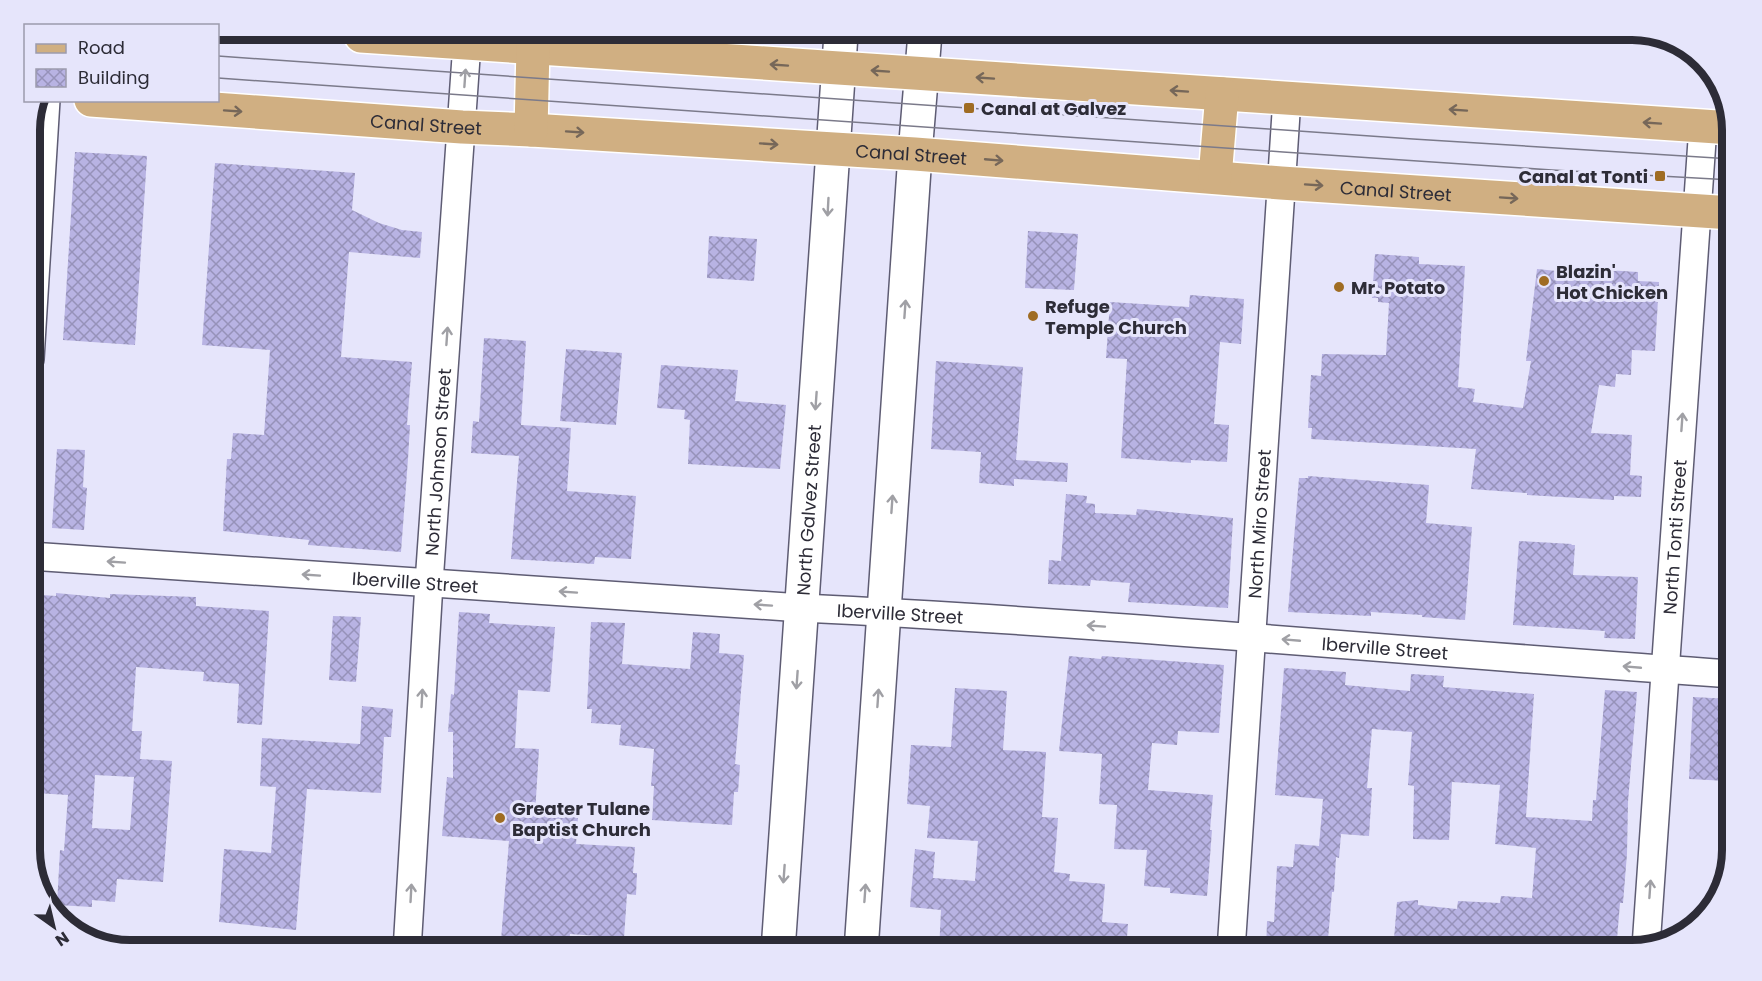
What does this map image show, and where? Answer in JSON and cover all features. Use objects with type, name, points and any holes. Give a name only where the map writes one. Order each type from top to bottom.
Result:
[{"type":"main road","points":[[422,40],[1718,127]]},
{"type":"main road","points":[[531,130],[533,48]]},
{"type":"main road","points":[[1215,177],[1222,94]]},
{"type":"main road","name":"Canal Street","points":[[118,102],[462,127],[832,148],[1281,183],[1721,212]]},
{"type":"street","name":"North Galvez Street","points":[[779,940],[840,40]]},
{"type":"street","points":[[862,940],[924,40]]},
{"type":"street","name":"North Johnson Street","points":[[408,940],[429,583],[467,43]]},
{"type":"street","name":"North Miro Street","points":[[1232,940],[1287,98]]},
{"type":"street","points":[[41,181],[46,102]]},
{"type":"street","name":"North Tonti Street","points":[[1648,939],[1697,211],[1718,127]]},
{"type":"street","name":"Iberville Street","points":[[41,557],[1252,636],[1722,673]]},
{"type":"building","points":[[75,152],[147,156],[135,345],[63,340]]},
{"type":"building","points":[[215,163],[355,173],[352,210],[379,223],[402,230],[422,232],[420,258],[349,252],[341,357],[412,362],[401,552],[308,545],[309,540],[223,531],[227,459],[231,459],[233,433],[264,435],[270,350],[202,345]]},
{"type":"building","points":[[1028,231],[1078,234],[1074,290],[1025,288]]},
{"type":"building","points":[[709,236],[757,239],[754,281],[707,278]]},
{"type":"building","points":[[1375,254],[1419,257],[1419,264],[1465,266],[1458,387],[1475,389],[1473,402],[1523,408],[1531,361],[1526,361],[1537,269],[1577,273],[1578,266],[1606,268],[1606,270],[1638,272],[1638,281],[1659,282],[1655,351],[1632,350],[1631,375],[1616,374],[1615,387],[1599,385],[1591,433],[1632,435],[1630,475],[1642,476],[1641,497],[1614,496],[1614,500],[1471,489],[1476,449],[1311,439],[1312,428],[1308,428],[1311,375],[1321,376],[1322,354],[1386,355],[1389,303],[1378,302],[1378,298],[1372,298]]},
{"type":"building","points":[[1190,295],[1244,299],[1241,344],[1220,342],[1214,424],[1229,425],[1227,462],[1191,460],[1191,463],[1121,458],[1127,359],[1106,358],[1110,302],[1189,307]]},
{"type":"building","points":[[484,338],[526,341],[521,425],[571,428],[567,491],[636,496],[631,559],[595,557],[594,564],[511,559],[519,456],[471,453],[473,421],[479,422]]},
{"type":"building","points":[[566,349],[622,353],[616,425],[560,421]]},
{"type":"building","points":[[936,361],[1023,367],[1016,460],[1068,463],[1067,482],[1014,479],[1014,486],[979,483],[981,452],[931,449]]},
{"type":"building","points":[[661,365],[738,370],[735,401],[786,405],[780,469],[688,464],[690,420],[684,419],[685,410],[657,408]]},
{"type":"building","points":[[57,449],[85,450],[83,487],[87,488],[84,530],[52,528]]},
{"type":"building","points":[[1308,476],[1429,485],[1426,523],[1472,527],[1465,620],[1371,612],[1371,616],[1288,612],[1299,478],[1308,478]]},
{"type":"building","points":[[1066,494],[1087,496],[1086,503],[1095,504],[1095,513],[1136,515],[1137,509],[1233,518],[1228,608],[1128,602],[1130,583],[1091,580],[1090,586],[1048,584],[1049,560],[1061,561]]},
{"type":"building","points":[[1519,541],[1575,545],[1573,575],[1638,577],[1635,639],[1604,638],[1605,631],[1513,625]]},
{"type":"building","points":[[56,593],[110,598],[110,594],[196,597],[196,606],[269,611],[262,725],[237,723],[239,684],[203,681],[204,672],[136,667],[132,731],[142,731],[140,759],[172,761],[163,882],[117,879],[115,902],[92,900],[92,907],[84,907],[84,897],[57,897],[60,850],[64,851],[68,795],[41,793],[42,595],[56,596]],"holes":[[[95,775],[134,777],[130,830],[92,828]]]},
{"type":"building","points":[[459,612],[490,614],[489,623],[555,627],[550,692],[518,690],[515,748],[539,749],[535,814],[578,817],[576,844],[635,847],[633,873],[637,873],[636,895],[627,894],[624,938],[570,934],[569,940],[501,940],[509,841],[442,836],[447,777],[453,778],[453,732],[448,732],[451,694],[454,695]]},
{"type":"building","points":[[333,616],[361,617],[356,682],[329,680]]},
{"type":"building","points":[[591,622],[625,623],[622,664],[690,669],[693,632],[720,634],[719,653],[744,655],[735,764],[740,765],[738,792],[734,792],[732,825],[652,820],[654,786],[651,786],[654,749],[619,745],[621,725],[591,723],[592,709],[587,709]]},
{"type":"building","points":[[1069,656],[1101,659],[1102,656],[1224,665],[1219,733],[1178,731],[1177,745],[1152,743],[1148,790],[1213,795],[1207,896],[1170,893],[1170,888],[1144,886],[1147,850],[1114,849],[1117,805],[1099,804],[1102,754],[1059,751]]},
{"type":"building","points":[[1284,668],[1346,672],[1345,685],[1410,691],[1411,674],[1444,676],[1443,687],[1534,694],[1526,817],[1592,821],[1593,800],[1596,800],[1605,690],[1637,692],[1628,802],[1627,854],[1617,940],[1394,940],[1397,902],[1418,900],[1418,905],[1457,909],[1458,901],[1500,903],[1501,896],[1532,898],[1536,848],[1495,844],[1500,785],[1452,782],[1449,840],[1413,839],[1414,786],[1408,785],[1412,732],[1372,729],[1367,788],[1372,788],[1369,836],[1341,834],[1339,858],[1336,857],[1328,940],[1266,940],[1267,921],[1274,922],[1277,866],[1293,867],[1295,844],[1319,846],[1323,799],[1275,795]]},
{"type":"building","points":[[955,688],[1007,691],[1003,750],[1046,752],[1042,817],[1058,818],[1054,872],[1070,874],[1069,881],[1105,884],[1102,922],[1128,924],[1127,940],[940,940],[941,910],[910,907],[915,849],[935,852],[933,878],[975,881],[978,841],[927,838],[930,806],[907,804],[911,745],[951,747]]},
{"type":"building","points":[[1693,697],[1722,699],[1722,781],[1689,779]]},
{"type":"building","points":[[362,706],[393,709],[391,737],[384,737],[381,793],[307,789],[296,930],[219,922],[224,849],[271,853],[276,787],[260,786],[262,738],[360,744]]},
{"type":"tram line","points":[[219,56],[1721,158]]},
{"type":"tram line","points":[[219,78],[1283,152],[1721,179]]},
{"type":"place","name":"Canal at Galvez","points":[[969,108]]},
{"type":"place","name":"Canal at Tonti","points":[[1660,176]]},
{"type":"place","name":"Blazin' Hot Chicken","points":[[1544,281]]},
{"type":"place","name":"Mr. Potato","points":[[1339,287]]},
{"type":"place","name":"Refuge Temple Church","points":[[1033,316]]},
{"type":"place","name":"Greater Tulane Baptist Church","points":[[500,818]]}]
